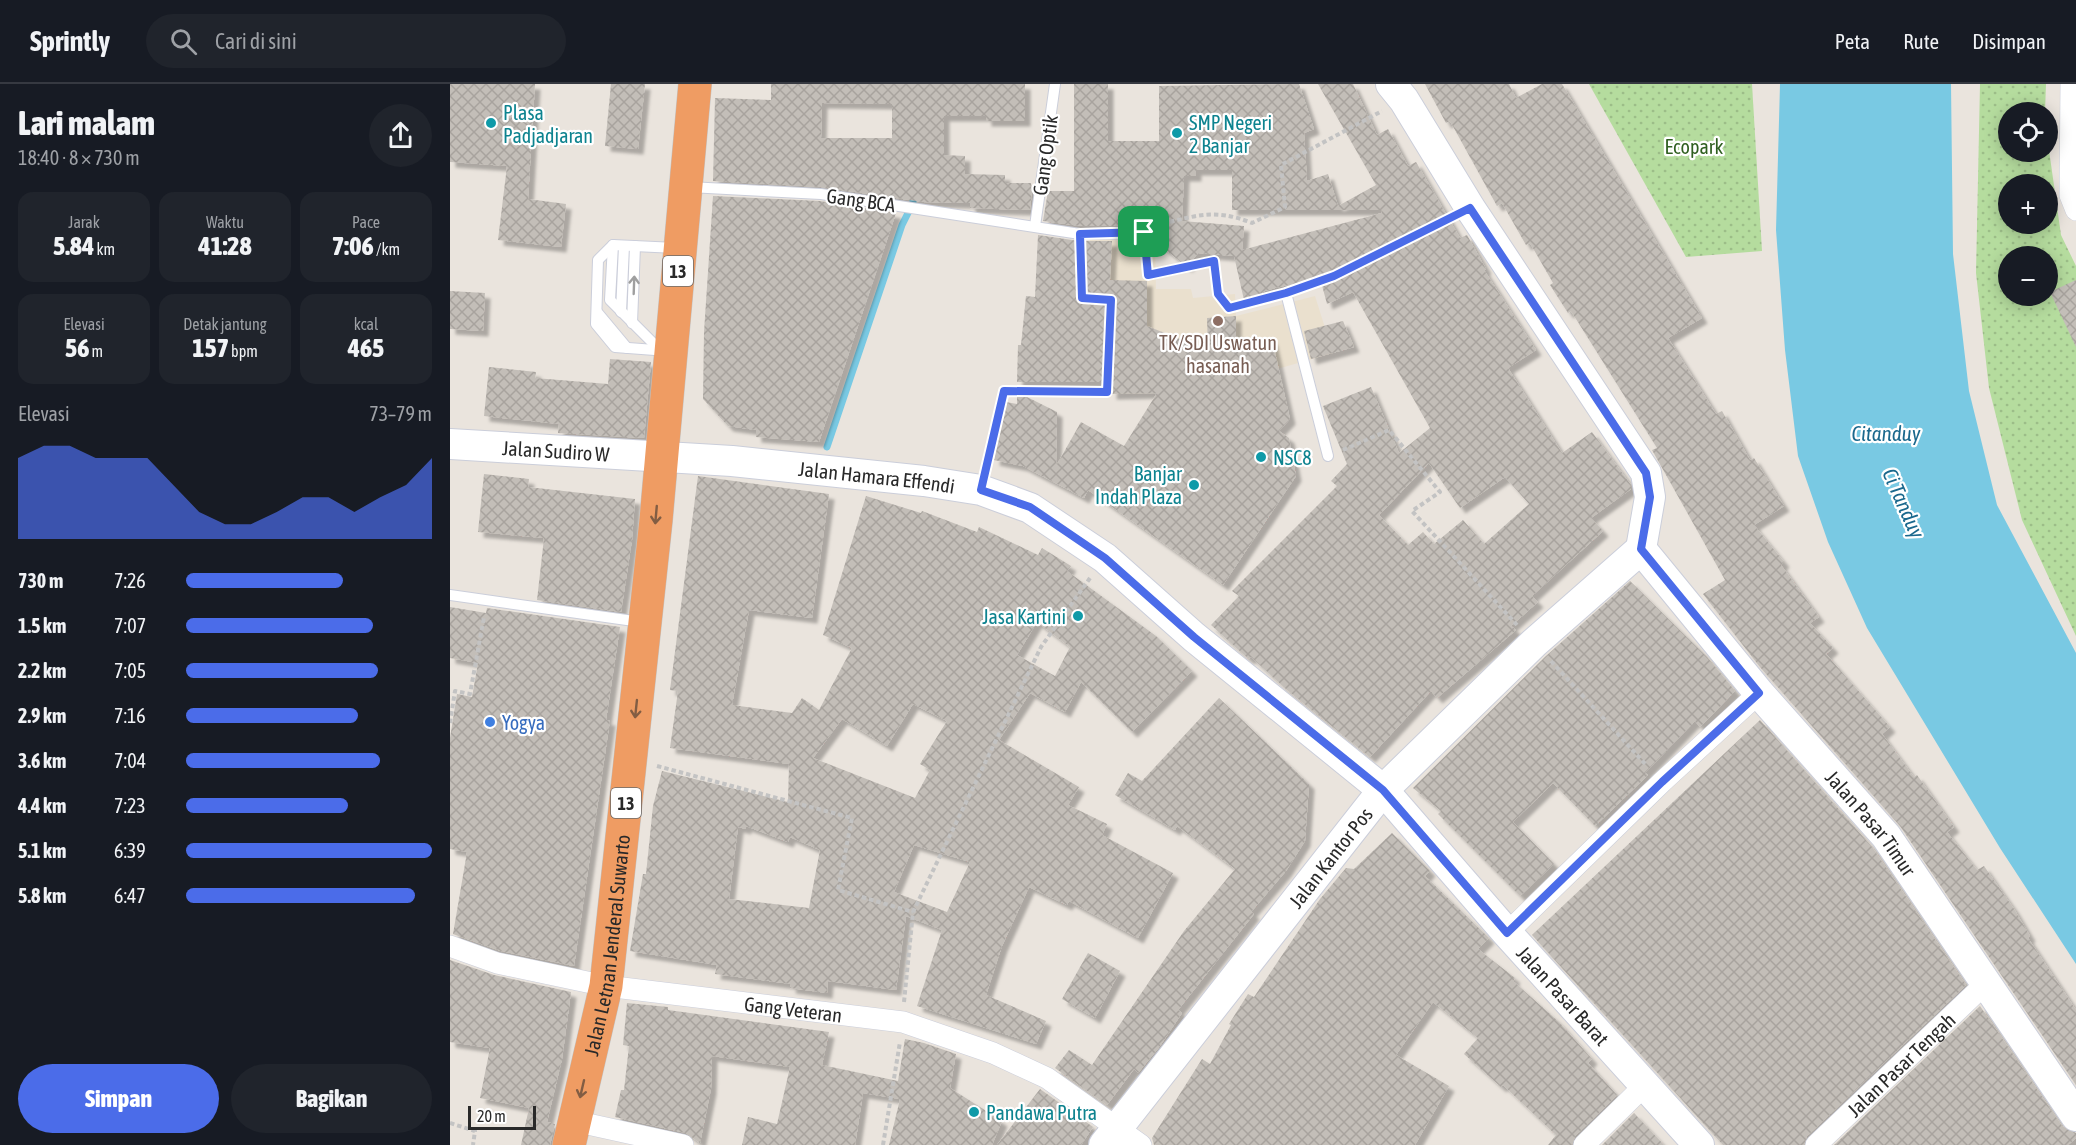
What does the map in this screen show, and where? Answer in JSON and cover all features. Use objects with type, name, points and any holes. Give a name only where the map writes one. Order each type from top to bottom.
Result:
[{"type":"highway","name":"13","points":[[661,457],[666,351],[680,248],[695,84]]},
{"type":"highway","name":"Jalan Letnan Jenderal Suwarto","points":[[572,1133],[606,986],[661,457]]},
{"type":"street","points":[[2071,84],[2070,195],[2076,210]]},
{"type":"street","points":[[1397,92],[1470,208],[1646,473],[1650,497],[1641,549]]},
{"type":"street","name":"Jalan Sudiro W","points":[[450,444],[661,457]]},
{"type":"street","name":"Jalan Hamara Effendi","points":[[661,457],[913,480],[981,490],[1030,507],[1105,558],[1194,637],[1383,790]]},
{"type":"street","name":"Jalan Kantor Pos","points":[[1110,1136],[1383,790],[1534,643],[1641,549]]},
{"type":"street","name":"Jalan Pasar Timur","points":[[1641,549],[1759,693],[1886,836],[2076,1116]]},
{"type":"street","points":[[1507,933],[1662,782],[1759,693]]},
{"type":"street","name":"Jalan Pasar Barat","points":[[1383,790],[1507,933],[1699,1145]]},
{"type":"street","name":"Gang Veteran","points":[[450,946],[497,963],[606,986],[903,1022],[993,1053],[1047,1078],[1110,1136],[1141,1145]]},
{"type":"street","name":"Jalan Pasar Tengah","points":[[1816,1145],[1985,984]]},
{"type":"street","points":[[1584,1145],[1644,1086]]},
{"type":"street","points":[[572,1133],[683,1145]]},
{"type":"lane","name":"Gang Optik","points":[[1035,226],[1054,84]]},
{"type":"lane","name":"Gang BCA","points":[[686,187],[821,194],[1080,234],[1144,232]]},
{"type":"lane","points":[[624,246],[610,300],[632,323],[666,351]]},
{"type":"lane","points":[[624,246],[632,323]]},
{"type":"lane","points":[[666,351],[627,348],[597,312],[598,260],[624,246],[680,248]]},
{"type":"lane","points":[[1286,293],[1328,456]]},
{"type":"lane","points":[[450,595],[644,622]]},
{"type":"path","points":[[1397,92],[1281,165],[1285,207],[1252,223],[1230,214],[1192,215],[1155,225],[1144,232],[1148,275],[1214,261],[1218,294],[1229,308],[1286,293],[1344,272],[1470,208]]},
{"type":"path","points":[[981,490],[1004,391],[1107,392],[1111,300],[1082,298],[1080,234]]},
{"type":"path","points":[[1328,456],[1389,430],[1440,492],[1412,511],[1662,782]]},
{"type":"path","points":[[883,1145],[903,1022],[905,970],[913,912],[1041,647],[1105,558]]},
{"type":"path","points":[[450,723],[455,691],[470,694],[488,600]]},
{"type":"path","points":[[630,759],[852,818],[838,890],[913,912]]},
{"type":"path","points":[[450,1123],[475,1131],[473,1145]]},
{"type":"shaded area","name":"TK/SDI Uswatun hasanah","points":[[1090,239],[1155,242],[1156,289],[1191,289],[1193,298],[1235,294],[1236,316],[1315,296],[1333,353],[1263,373],[1157,393],[1111,394],[1115,297],[1086,295]]},
{"type":"green space","name":"Ecopark","points":[[1589,84],[1752,84],[1762,251],[1686,257]]},
{"type":"green space","points":[[1980,84],[2046,84],[2045,102],[1998,102],[1998,162],[2051,162],[2052,174],[1998,174],[1998,234],[2058,234],[2058,214],[2061,235],[2076,266],[2076,636],[2022,520],[1989,388],[1976,273]]},
{"type":"water","name":"Citanduy","points":[[1780,84],[1951,84],[1953,254],[1969,391],[1997,505],[2076,653],[2076,964],[2000,848],[1867,628],[1828,542],[1798,456],[1785,350],[1776,230]]},
{"type":"building","name":"Plasa Padjadjaran","points":[[450,84],[535,84],[528,199],[566,204],[561,247],[498,240],[507,166],[450,162]]},
{"type":"building","points":[[611,84],[645,84],[638,149],[605,146]]},
{"type":"building","points":[[771,84],[1025,84],[1025,121],[986,121],[986,116],[944,116],[944,155],[965,156],[965,174],[1005,175],[1005,183],[1031,183],[1030,210],[970,208],[970,203],[923,202],[821,187],[713,181],[715,98],[771,100]],"holes":[[[822,103],[892,104],[892,138],[821,138]]]},
{"type":"building","points":[[1074,84],[1108,84],[1108,141],[1159,141],[1159,86],[1299,84],[1314,129],[1304,133],[1307,181],[1328,174],[1338,206],[1376,185],[1318,84],[1353,84],[1377,135],[1388,129],[1408,166],[1416,162],[1460,238],[1467,235],[1486,269],[1484,270],[1536,350],[1508,368],[1562,453],[1592,432],[1631,485],[1631,489],[1591,518],[1603,531],[1532,596],[1538,602],[1511,626],[1516,630],[1437,698],[1431,691],[1370,757],[1286,689],[1251,657],[1249,659],[1211,625],[1239,596],[1232,591],[1337,486],[1331,481],[1347,464],[1323,406],[1371,387],[1399,453],[1430,428],[1353,292],[1327,304],[1320,278],[1275,288],[1262,292],[1263,296],[1244,300],[1234,256],[1198,253],[1187,267],[1150,237],[1151,230],[1147,226],[1081,226],[1043,221],[1048,191],[1074,191]],"holes":[[[1196,170],[1232,170],[1232,210],[1381,210],[1382,213],[1242,250],[1244,226],[1182,221],[1184,176],[1196,176]],[[1429,463],[1460,508],[1505,477],[1529,504],[1484,544],[1463,520],[1434,544],[1423,532],[1408,545],[1379,515]]]},
{"type":"building","points":[[1425,84],[1509,84],[1516,98],[1542,84],[1562,84],[1702,318],[1668,338],[1716,414],[1722,411],[1750,460],[1754,458],[1784,506],[1754,525],[1784,562],[1781,565],[1819,617],[1810,623],[1833,648],[1826,654],[1890,727],[1882,734],[1914,777],[1917,775],[1954,827],[1947,832],[1977,870],[1984,866],[2014,909],[2030,936],[2028,938],[2076,1010],[2076,1085],[1900,826],[1760,667],[1703,594],[1725,580],[1652,450],[1657,448],[1571,311],[1568,313],[1550,285],[1553,283],[1530,243],[1526,245],[1502,203],[1497,206],[1450,121],[1446,123]]},
{"type":"building","points":[[713,196],[820,201],[896,213],[819,442],[756,437],[756,430],[728,426],[703,399],[704,332]]},
{"type":"building","points":[[1038,235],[1079,241],[1112,241],[1110,280],[1147,281],[1147,326],[1208,350],[1207,318],[1236,316],[1236,348],[1272,339],[1290,419],[1279,431],[1289,438],[1296,476],[1223,585],[1088,490],[1084,498],[1023,466],[994,460],[1006,402],[1017,404],[1017,392],[1057,412],[1056,466],[1081,422],[1124,446],[1157,393],[1111,394],[1112,382],[1017,382],[1018,345],[1021,345],[1026,296],[1035,297]]},
{"type":"building","points":[[2076,280],[2076,347],[2057,306],[2058,288]]},
{"type":"building","points":[[450,291],[485,293],[483,331],[450,329]]},
{"type":"building","points":[[1343,321],[1354,347],[1311,359],[1304,331]]},
{"type":"building","points":[[610,359],[651,362],[644,438],[558,433],[559,424],[484,416],[489,367],[536,372],[535,378],[608,384]]},
{"type":"building","points":[[484,474],[529,479],[528,487],[635,499],[632,540],[621,612],[537,600],[544,538],[478,532]]},
{"type":"building","points":[[698,476],[829,494],[812,618],[749,610],[732,705],[792,713],[802,698],[819,710],[852,648],[823,635],[866,496],[921,513],[922,511],[977,532],[979,527],[1038,555],[1042,548],[1071,566],[1067,571],[1156,636],[1192,671],[1132,732],[1081,682],[1065,712],[1030,693],[999,740],[1079,787],[1068,805],[1107,824],[1102,835],[1173,873],[1138,938],[1069,901],[1067,905],[1029,887],[1002,946],[986,995],[1046,1021],[1036,1044],[917,1006],[942,930],[906,916],[896,990],[828,981],[827,993],[790,988],[791,984],[715,974],[717,965],[630,951],[643,874],[646,874],[653,806],[662,771],[788,802],[789,764],[670,748],[678,691],[670,690]],"holes":[[[1037,622],[1070,647],[1055,676],[1017,655]],[[913,704],[947,721],[920,764],[930,770],[915,798],[813,758],[842,719],[887,746]],[[746,826],[788,842],[790,837],[820,850],[809,908],[729,899],[738,827],[746,829]],[[914,845],[970,862],[947,912],[894,892]]]},
{"type":"building","points":[[1630,581],[1707,657],[1735,691],[1700,727],[1695,721],[1645,773],[1648,775],[1595,826],[1553,783],[1513,822],[1554,864],[1520,896],[1438,814],[1441,811],[1413,788],[1546,656]]},
{"type":"building","points":[[450,607],[486,613],[487,608],[620,627],[606,720],[610,720],[574,966],[501,951],[453,934],[467,852],[450,849],[450,738],[457,694],[472,697],[478,663],[450,658]]},
{"type":"building","points":[[1219,698],[1309,784],[1305,841],[1286,871],[1251,912],[1254,914],[1178,1010],[1182,1013],[1160,1046],[1138,1073],[1134,1069],[1107,1105],[1055,1068],[1069,1050],[1092,1065],[1184,931],[1235,869],[1177,826],[1175,830],[1115,795],[1128,773],[1142,781]]},
{"type":"building","points":[[1760,720],[1872,847],[1966,985],[1807,1136],[1804,1145],[1723,1145],[1532,935]]},
{"type":"building","points":[[1392,833],[1430,871],[1425,876],[1489,938],[1478,949],[1515,978],[1513,981],[1559,1022],[1592,1059],[1588,1063],[1617,1095],[1575,1136],[1572,1145],[1548,1145],[1556,1135],[1503,1085],[1501,1087],[1464,1054],[1478,1038],[1433,1002],[1396,1055],[1449,1086],[1415,1145],[1154,1145],[1152,1138],[1202,1059],[1210,1064],[1231,1025],[1229,1024],[1248,994],[1254,997],[1320,899],[1346,868],[1354,869]]},
{"type":"building","points":[[1088,953],[1120,971],[1095,1018],[1062,999]]},
{"type":"building","points":[[450,960],[494,975],[571,992],[562,1059],[547,1122],[555,1124],[550,1145],[521,1145],[529,1108],[480,1098],[490,1048],[450,1042]]},
{"type":"building","points":[[627,1003],[668,1007],[668,1010],[829,1032],[822,1065],[898,1081],[905,1039],[924,1043],[956,1054],[950,1088],[1002,1121],[992,1145],[889,1145],[900,1099],[863,1093],[855,1145],[742,1145],[748,1117],[777,1124],[790,1067],[712,1056],[711,1089],[700,1143],[686,1133],[615,1117],[621,1090],[624,1090],[629,1046],[623,1045]]},
{"type":"building","points":[[1980,1006],[2062,1126],[2076,1133],[2076,1138],[2068,1145],[1834,1145]]},
{"type":"building","points":[[1040,1089],[1093,1127],[1081,1145],[997,1145]]},
{"type":"building","points":[[1634,1113],[1664,1145],[1602,1145]]},
{"type":"waterway","points":[[827,447],[902,225],[913,203],[913,192]]},
{"type":"place","name":"Plasa Padjadjaran","points":[[491,123]]},
{"type":"place","name":"SMP Negeri 2 Banjar","points":[[1177,133]]},
{"type":"place","name":"TK/SDI Uswatun hasanah","points":[[1218,321]]},
{"type":"place","name":"NSC8","points":[[1261,457]]},
{"type":"place","name":"Banjar Indah Plaza","points":[[1194,485]]},
{"type":"place","name":"Jasa Kartini","points":[[1078,616]]},
{"type":"place","name":"Yogya","points":[[490,722]]},
{"type":"place","name":"Pandawa Putra","points":[[974,1112]]},
{"type":"route","points":[[1470,208],[1646,473],[1650,497],[1641,549],[1759,693],[1662,782],[1507,933],[1383,790],[1194,637],[1105,558],[1030,507],[981,490],[1004,391],[1107,392],[1111,300],[1082,298],[1080,234],[1144,232],[1148,275],[1214,261],[1218,294],[1229,308],[1286,293],[1334,276],[1470,208]]},
{"type":"water label","name":"Ci Tanduy","points":[[1904,503]]}]
